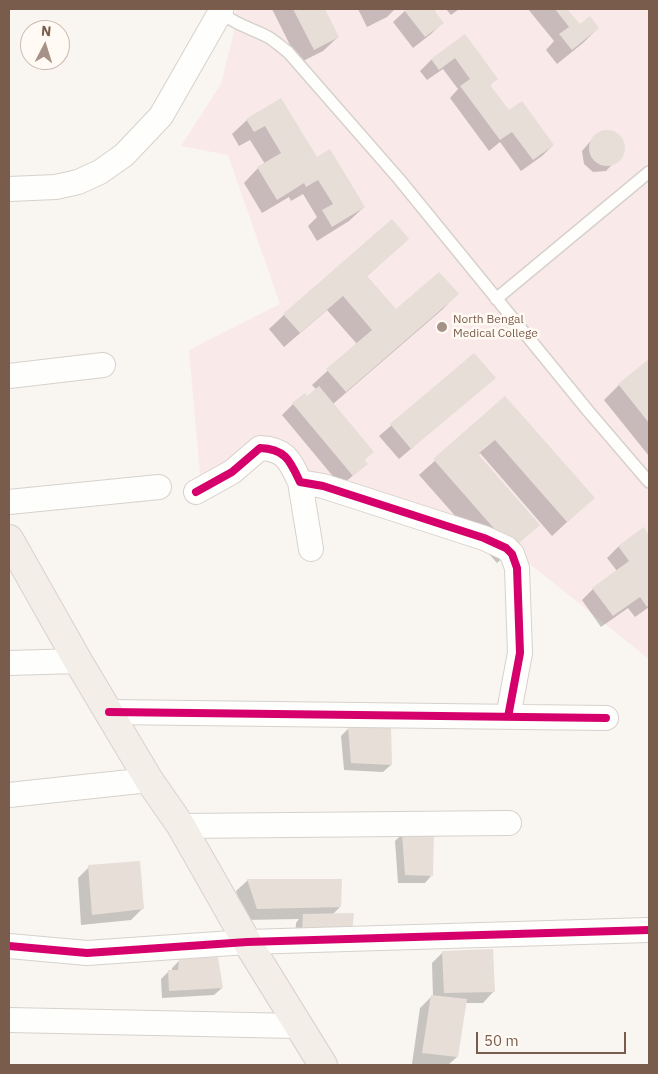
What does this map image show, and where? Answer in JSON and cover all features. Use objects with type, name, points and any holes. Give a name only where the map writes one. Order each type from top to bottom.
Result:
[{"type":"main road","points":[[9,539],[16,567],[78,661],[149,780],[182,826],[247,942],[322,1065]]},
{"type":"street","points":[[9,189],[56,187],[78,182],[100,172],[124,155],[161,116],[221,10]]},
{"type":"street","points":[[9,376],[102,364]]},
{"type":"street","points":[[196,492],[232,472],[260,448],[279,451],[290,460],[300,482],[311,549]]},
{"type":"street","points":[[300,482],[323,486],[484,538],[506,548],[512,554],[517,568],[520,653],[508,717]]},
{"type":"street","points":[[9,502],[159,487]]},
{"type":"street","points":[[9,663],[78,661]]},
{"type":"street","points":[[109,712],[606,718]]},
{"type":"street","points":[[9,795],[149,780]]},
{"type":"street","points":[[182,826],[509,823]]},
{"type":"street","points":[[9,946],[87,953],[247,942],[649,930]]},
{"type":"street","points":[[9,1020],[297,1026]]},
{"type":"lane","points":[[221,10],[234,20],[270,38],[288,52],[399,179],[496,299],[649,482]]},
{"type":"lane","points":[[496,299],[649,172]]},
{"type":"shaded area","name":"North Bengal Medical College","points":[[236,9],[649,9],[649,659],[516,553],[306,478],[278,438],[260,438],[201,485],[189,350],[280,304],[228,155],[181,146],[221,84],[233,36]]},
{"type":"building","points":[[293,9],[325,9],[339,37],[314,50]]},
{"type":"building","points":[[405,9],[433,9],[444,23],[425,37]]},
{"type":"building","points":[[555,9],[567,9],[580,24],[590,16],[599,28],[572,50],[559,34],[569,27]]},
{"type":"building","points":[[465,34],[498,79],[490,85],[509,110],[522,101],[554,145],[533,160],[512,132],[500,140],[460,86],[470,79],[455,58],[439,70],[431,59]]},
{"type":"building","points":[[281,98],[317,157],[330,149],[365,207],[332,227],[322,210],[333,204],[318,180],[306,187],[304,183],[277,200],[257,167],[281,153],[265,126],[254,132],[246,119]]},
{"type":"building","points":[[607,130],[620,135],[625,148],[620,161],[607,166],[594,161],[589,148],[594,135]]},
{"type":"building","points":[[392,219],[409,239],[367,276],[396,309],[439,272],[459,294],[346,392],[326,369],[372,330],[343,296],[300,333],[283,314]]},
{"type":"building","points":[[474,353],[496,378],[411,449],[390,424]]},
{"type":"building","points":[[649,359],[649,423],[618,384]]},
{"type":"building","points":[[319,386],[374,452],[364,460],[368,464],[353,476],[292,403],[305,393],[307,396]]},
{"type":"building","points":[[505,396],[595,498],[567,522],[495,440],[478,454],[540,525],[512,549],[433,459]]},
{"type":"building","points":[[644,527],[649,535],[649,605],[647,607],[640,597],[613,616],[592,588],[629,561],[618,546]]},
{"type":"building","points":[[391,726],[392,765],[351,763],[348,727]]},
{"type":"building","points":[[434,831],[433,876],[405,875],[402,833]]},
{"type":"building","points":[[140,861],[144,909],[92,915],[88,865]]},
{"type":"building","points":[[247,879],[342,879],[341,907],[257,909]]},
{"type":"building","points":[[354,913],[352,933],[302,933],[303,914]]},
{"type":"building","points":[[493,949],[495,992],[444,993],[442,951]]},
{"type":"building","points":[[218,957],[223,988],[169,991],[168,970],[178,970],[179,959]]},
{"type":"building","points":[[431,995],[467,999],[458,1057],[422,1053]]},
{"type":"cycle path","points":[[196,492],[232,472],[260,448],[269,449],[281,454],[290,462],[300,482],[323,486],[484,538],[506,548],[512,554],[517,568],[520,653],[508,717]]},
{"type":"cycle path","points":[[109,712],[606,718]]},
{"type":"cycle path","points":[[9,946],[87,953],[247,942],[649,930]]},
{"type":"place","name":"North Bengal Medical College","points":[[442,327]]}]
